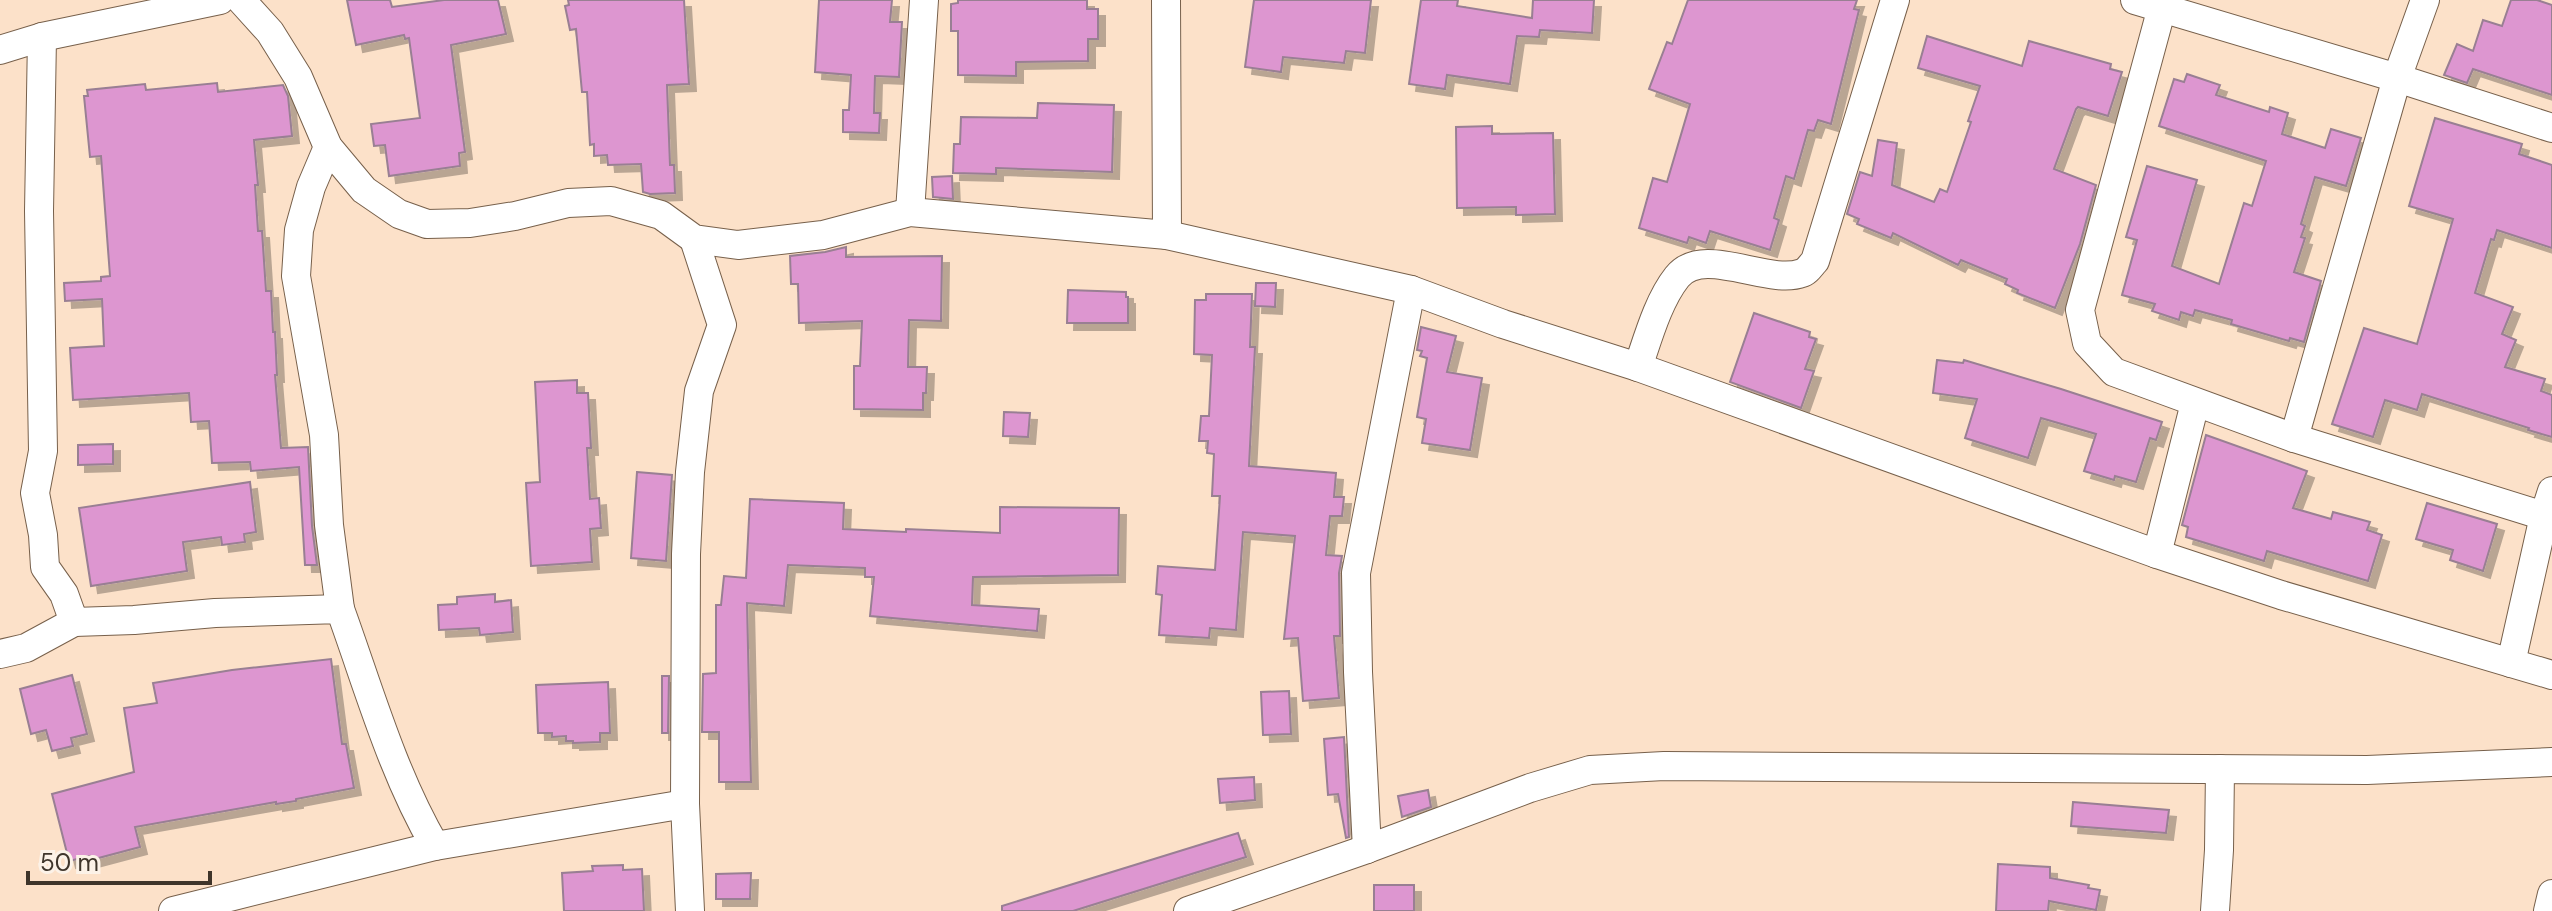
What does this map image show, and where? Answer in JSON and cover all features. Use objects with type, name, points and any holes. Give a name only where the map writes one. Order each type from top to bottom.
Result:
[{"type":"street","points":[[0,50],[42,37],[220,0]]},
{"type":"street","points":[[241,0],[270,32],[298,77],[328,147],[364,190],[399,214],[427,224],[470,223],[568,203],[611,201],[661,215],[694,239],[738,245],[823,235],[910,212],[1167,235],[1411,290],[1503,324],[1638,367],[2157,554],[2281,595],[2552,675]]},
{"type":"street","points":[[910,212],[924,0]]},
{"type":"street","points":[[1166,0],[1167,235]]},
{"type":"street","points":[[1638,367],[1653,320],[1678,275],[1692,266],[1710,264],[1786,276],[1804,273],[1815,261],[1895,0]]},
{"type":"street","points":[[2135,0],[2163,4],[2552,128]]},
{"type":"street","points":[[2294,438],[2397,78],[2425,0]]},
{"type":"street","points":[[2163,4],[2080,310],[2087,343],[2114,372],[2294,438],[2548,504],[2511,663]]},
{"type":"street","points":[[42,37],[39,211],[43,451],[35,493],[45,567],[64,594],[74,622]]},
{"type":"street","points":[[328,147],[311,187],[299,230],[296,276],[324,435],[329,525],[340,609],[396,769],[416,814],[435,846]]},
{"type":"street","points":[[694,239],[722,325]]},
{"type":"street","points":[[690,911],[685,804],[686,554],[690,472],[699,391],[722,325],[719,281],[738,245]]},
{"type":"street","points":[[1367,849],[1356,573],[1411,290]]},
{"type":"street","points":[[2157,554],[2195,403]]},
{"type":"street","points":[[0,654],[26,648],[74,622],[340,609]]},
{"type":"street","points":[[1188,911],[1258,899],[1367,849],[1530,788],[1590,770],[1664,766],[2367,770],[2552,762]]},
{"type":"street","points":[[2215,911],[2220,769]]},
{"type":"street","points":[[173,911],[435,846],[685,804]]},
{"type":"street","points":[[2548,911],[2552,894]]},
{"type":"building","points":[[347,0],[390,0],[392,7],[444,0],[498,0],[506,34],[451,45],[465,152],[459,153],[460,166],[389,176],[385,145],[374,146],[371,124],[420,118],[409,38],[405,39],[404,35],[356,45]]},
{"type":"building","points":[[568,0],[684,0],[689,84],[667,85],[670,165],[674,165],[675,193],[643,192],[641,164],[608,165],[607,155],[594,156],[594,144],[590,145],[587,92],[582,92],[576,29],[570,30],[565,6],[569,5]]},
{"type":"building","points":[[819,0],[892,0],[890,22],[902,22],[899,77],[875,76],[874,113],[880,113],[879,133],[843,132],[843,110],[849,110],[851,75],[815,72]]},
{"type":"building","points":[[958,0],[1087,0],[1087,9],[1098,9],[1098,39],[1088,39],[1088,61],[1016,62],[1016,76],[958,75],[958,31],[951,31],[951,4],[958,3]]},
{"type":"building","points":[[1254,0],[1371,0],[1365,53],[1346,51],[1344,63],[1283,57],[1281,72],[1245,67]]},
{"type":"building","points":[[1421,0],[1458,0],[1457,6],[1532,18],[1533,0],[1594,0],[1592,33],[1540,30],[1539,37],[1517,36],[1510,84],[1447,75],[1445,89],[1409,84]]},
{"type":"building","points":[[1688,0],[1857,0],[1854,9],[1859,10],[1831,124],[1818,120],[1814,131],[1808,130],[1794,179],[1786,176],[1774,218],[1779,220],[1770,250],[1710,231],[1706,243],[1689,237],[1687,243],[1639,228],[1653,178],[1667,182],[1690,104],[1649,89],[1667,42],[1672,44]]},
{"type":"building","points":[[2511,0],[2537,0],[2552,5],[2552,95],[2473,69],[2467,83],[2444,75],[2457,44],[2473,51],[2483,20],[2502,26]]},
{"type":"building","points":[[1927,36],[2022,66],[2029,41],[2111,64],[2110,69],[2122,72],[2108,116],[2076,109],[2054,169],[2096,185],[2080,244],[2055,308],[2017,293],[2018,290],[2005,284],[2007,279],[1961,260],[1958,265],[1893,233],[1891,238],[1857,224],[1859,219],[1847,214],[1860,172],[1872,176],[1878,140],[1897,143],[1892,185],[1934,202],[1940,189],[1947,192],[1980,86],[1918,68]]},
{"type":"building","points":[[2187,74],[2220,85],[2216,95],[2269,112],[2270,107],[2288,113],[2282,134],[2325,148],[2331,129],[2361,138],[2346,186],[2315,177],[2301,224],[2305,226],[2301,237],[2305,238],[2294,272],[2321,281],[2304,342],[2290,338],[2289,341],[2231,324],[2232,320],[2195,310],[2193,316],[2181,312],[2179,320],[2152,311],[2155,304],[2122,295],[2137,240],[2126,237],[2147,166],[2197,180],[2172,266],[2219,284],[2244,203],[2252,206],[2266,161],[2159,126],[2174,79],[2184,82]]},
{"type":"building","points":[[217,83],[218,92],[283,85],[288,96],[292,136],[254,140],[258,185],[255,185],[266,291],[271,291],[281,448],[308,447],[317,565],[305,565],[299,467],[251,471],[250,462],[212,463],[209,421],[191,422],[189,393],[73,400],[70,348],[104,346],[102,299],[65,301],[64,283],[101,281],[101,277],[110,276],[101,156],[90,157],[84,96],[88,96],[87,90],[145,84],[146,90]]},
{"type":"building","points":[[1038,103],[1114,105],[1112,172],[996,168],[996,174],[953,173],[954,144],[960,144],[961,117],[1037,118]]},
{"type":"building","points":[[2435,118],[2522,144],[2519,154],[2552,165],[2552,248],[2497,230],[2494,240],[2491,239],[2475,293],[2513,307],[2502,334],[2516,340],[2505,367],[2545,379],[2541,391],[2552,395],[2552,437],[2422,394],[2417,410],[2385,400],[2373,437],[2332,424],[2364,328],[2417,344],[2453,219],[2409,206]]},
{"type":"building","points":[[1492,126],[1492,134],[1553,133],[1555,214],[1516,215],[1516,207],[1457,208],[1456,127]]},
{"type":"building","points":[[952,176],[953,199],[933,197],[932,177]]},
{"type":"building","points":[[846,247],[846,257],[942,256],[941,321],[909,320],[908,367],[927,367],[923,410],[854,409],[854,366],[860,366],[862,321],[799,323],[798,284],[791,284],[790,256]]},
{"type":"building","points":[[1256,283],[1276,283],[1275,307],[1255,306]]},
{"type":"building","points":[[1068,290],[1126,292],[1128,323],[1067,323]]},
{"type":"building","points":[[1206,294],[1252,294],[1250,347],[1255,347],[1249,466],[1336,473],[1334,497],[1344,497],[1342,516],[1330,516],[1326,555],[1342,556],[1339,573],[1340,636],[1334,636],[1339,698],[1303,701],[1298,638],[1284,639],[1295,536],[1243,532],[1236,630],[1210,628],[1209,638],[1159,635],[1162,595],[1156,594],[1158,566],[1215,570],[1220,496],[1212,496],[1214,454],[1207,453],[1208,441],[1199,441],[1201,416],[1209,416],[1212,355],[1194,354],[1195,300],[1206,300]]},
{"type":"building","points":[[1754,313],[1810,332],[1809,337],[1816,339],[1805,369],[1814,371],[1801,408],[1730,382]]},
{"type":"building","points":[[1421,327],[1456,336],[1447,372],[1482,378],[1470,450],[1422,443],[1426,419],[1417,417],[1427,358],[1420,356],[1422,351],[1417,350]]},
{"type":"building","points":[[1937,360],[1963,363],[1964,360],[2162,422],[2156,440],[2150,438],[2136,482],[2115,476],[2114,480],[2084,471],[2096,434],[2041,418],[2028,458],[1965,438],[1977,399],[1933,393]]},
{"type":"building","points":[[577,380],[577,393],[588,393],[590,499],[599,498],[601,528],[590,529],[592,562],[531,566],[526,483],[540,482],[535,382]]},
{"type":"building","points":[[1004,412],[1030,413],[1028,437],[1003,436]]},
{"type":"building","points":[[2206,435],[2307,471],[2293,508],[2331,519],[2333,512],[2370,522],[2367,530],[2382,535],[2368,581],[2267,551],[2264,561],[2186,537],[2188,527],[2182,525]]},
{"type":"building","points":[[113,444],[113,464],[78,465],[78,445]]},
{"type":"building","points":[[637,472],[672,475],[666,561],[631,558]]},
{"type":"building","points":[[250,482],[256,532],[244,534],[245,542],[222,545],[221,537],[183,542],[187,571],[91,586],[79,508]]},
{"type":"building","points":[[750,499],[844,503],[843,529],[906,532],[906,529],[1000,533],[1000,507],[1119,508],[1118,575],[973,577],[972,605],[1039,609],[1037,631],[870,616],[874,577],[865,577],[865,568],[788,565],[784,606],[747,603],[751,782],[719,782],[719,732],[702,732],[703,674],[716,673],[716,605],[721,605],[724,576],[746,578]]},
{"type":"building","points":[[2427,503],[2497,524],[2483,571],[2450,560],[2453,550],[2416,539]]},
{"type":"building","points":[[495,594],[495,602],[511,600],[513,632],[480,635],[479,628],[439,630],[438,605],[457,604],[457,597]]},
{"type":"building","points":[[331,659],[342,744],[346,744],[354,788],[296,801],[135,827],[140,847],[91,860],[90,856],[69,861],[52,794],[134,772],[124,708],[157,703],[153,683]]},
{"type":"building","points":[[72,675],[87,734],[71,738],[73,746],[52,751],[46,730],[31,734],[20,689]]},
{"type":"building","points":[[662,676],[669,676],[668,733],[662,733]]},
{"type":"building","points":[[608,682],[610,733],[600,733],[600,742],[573,743],[566,741],[566,736],[552,737],[552,733],[538,733],[536,685]]},
{"type":"building","points":[[1289,691],[1291,734],[1263,735],[1261,692]]},
{"type":"building","points":[[1344,737],[1349,837],[1346,838],[1338,794],[1328,795],[1324,739]]},
{"type":"building","points":[[1254,777],[1255,800],[1220,803],[1218,779]]},
{"type":"building","points":[[1428,790],[1431,807],[1402,817],[1398,796]]},
{"type":"building","points":[[2073,802],[2169,810],[2166,833],[2071,826]]},
{"type":"building","points":[[1238,833],[1246,857],[1073,911],[1002,911],[1002,906]]},
{"type":"building","points":[[1998,864],[2050,867],[2050,878],[2100,890],[2096,910],[2049,901],[2048,911],[1996,911]]},
{"type":"building","points":[[623,865],[623,870],[642,869],[644,911],[564,911],[562,873],[593,871],[592,866]]},
{"type":"building","points":[[751,873],[750,899],[716,899],[716,874]]},
{"type":"building","points":[[1374,885],[1414,885],[1414,911],[1374,911]]}]
